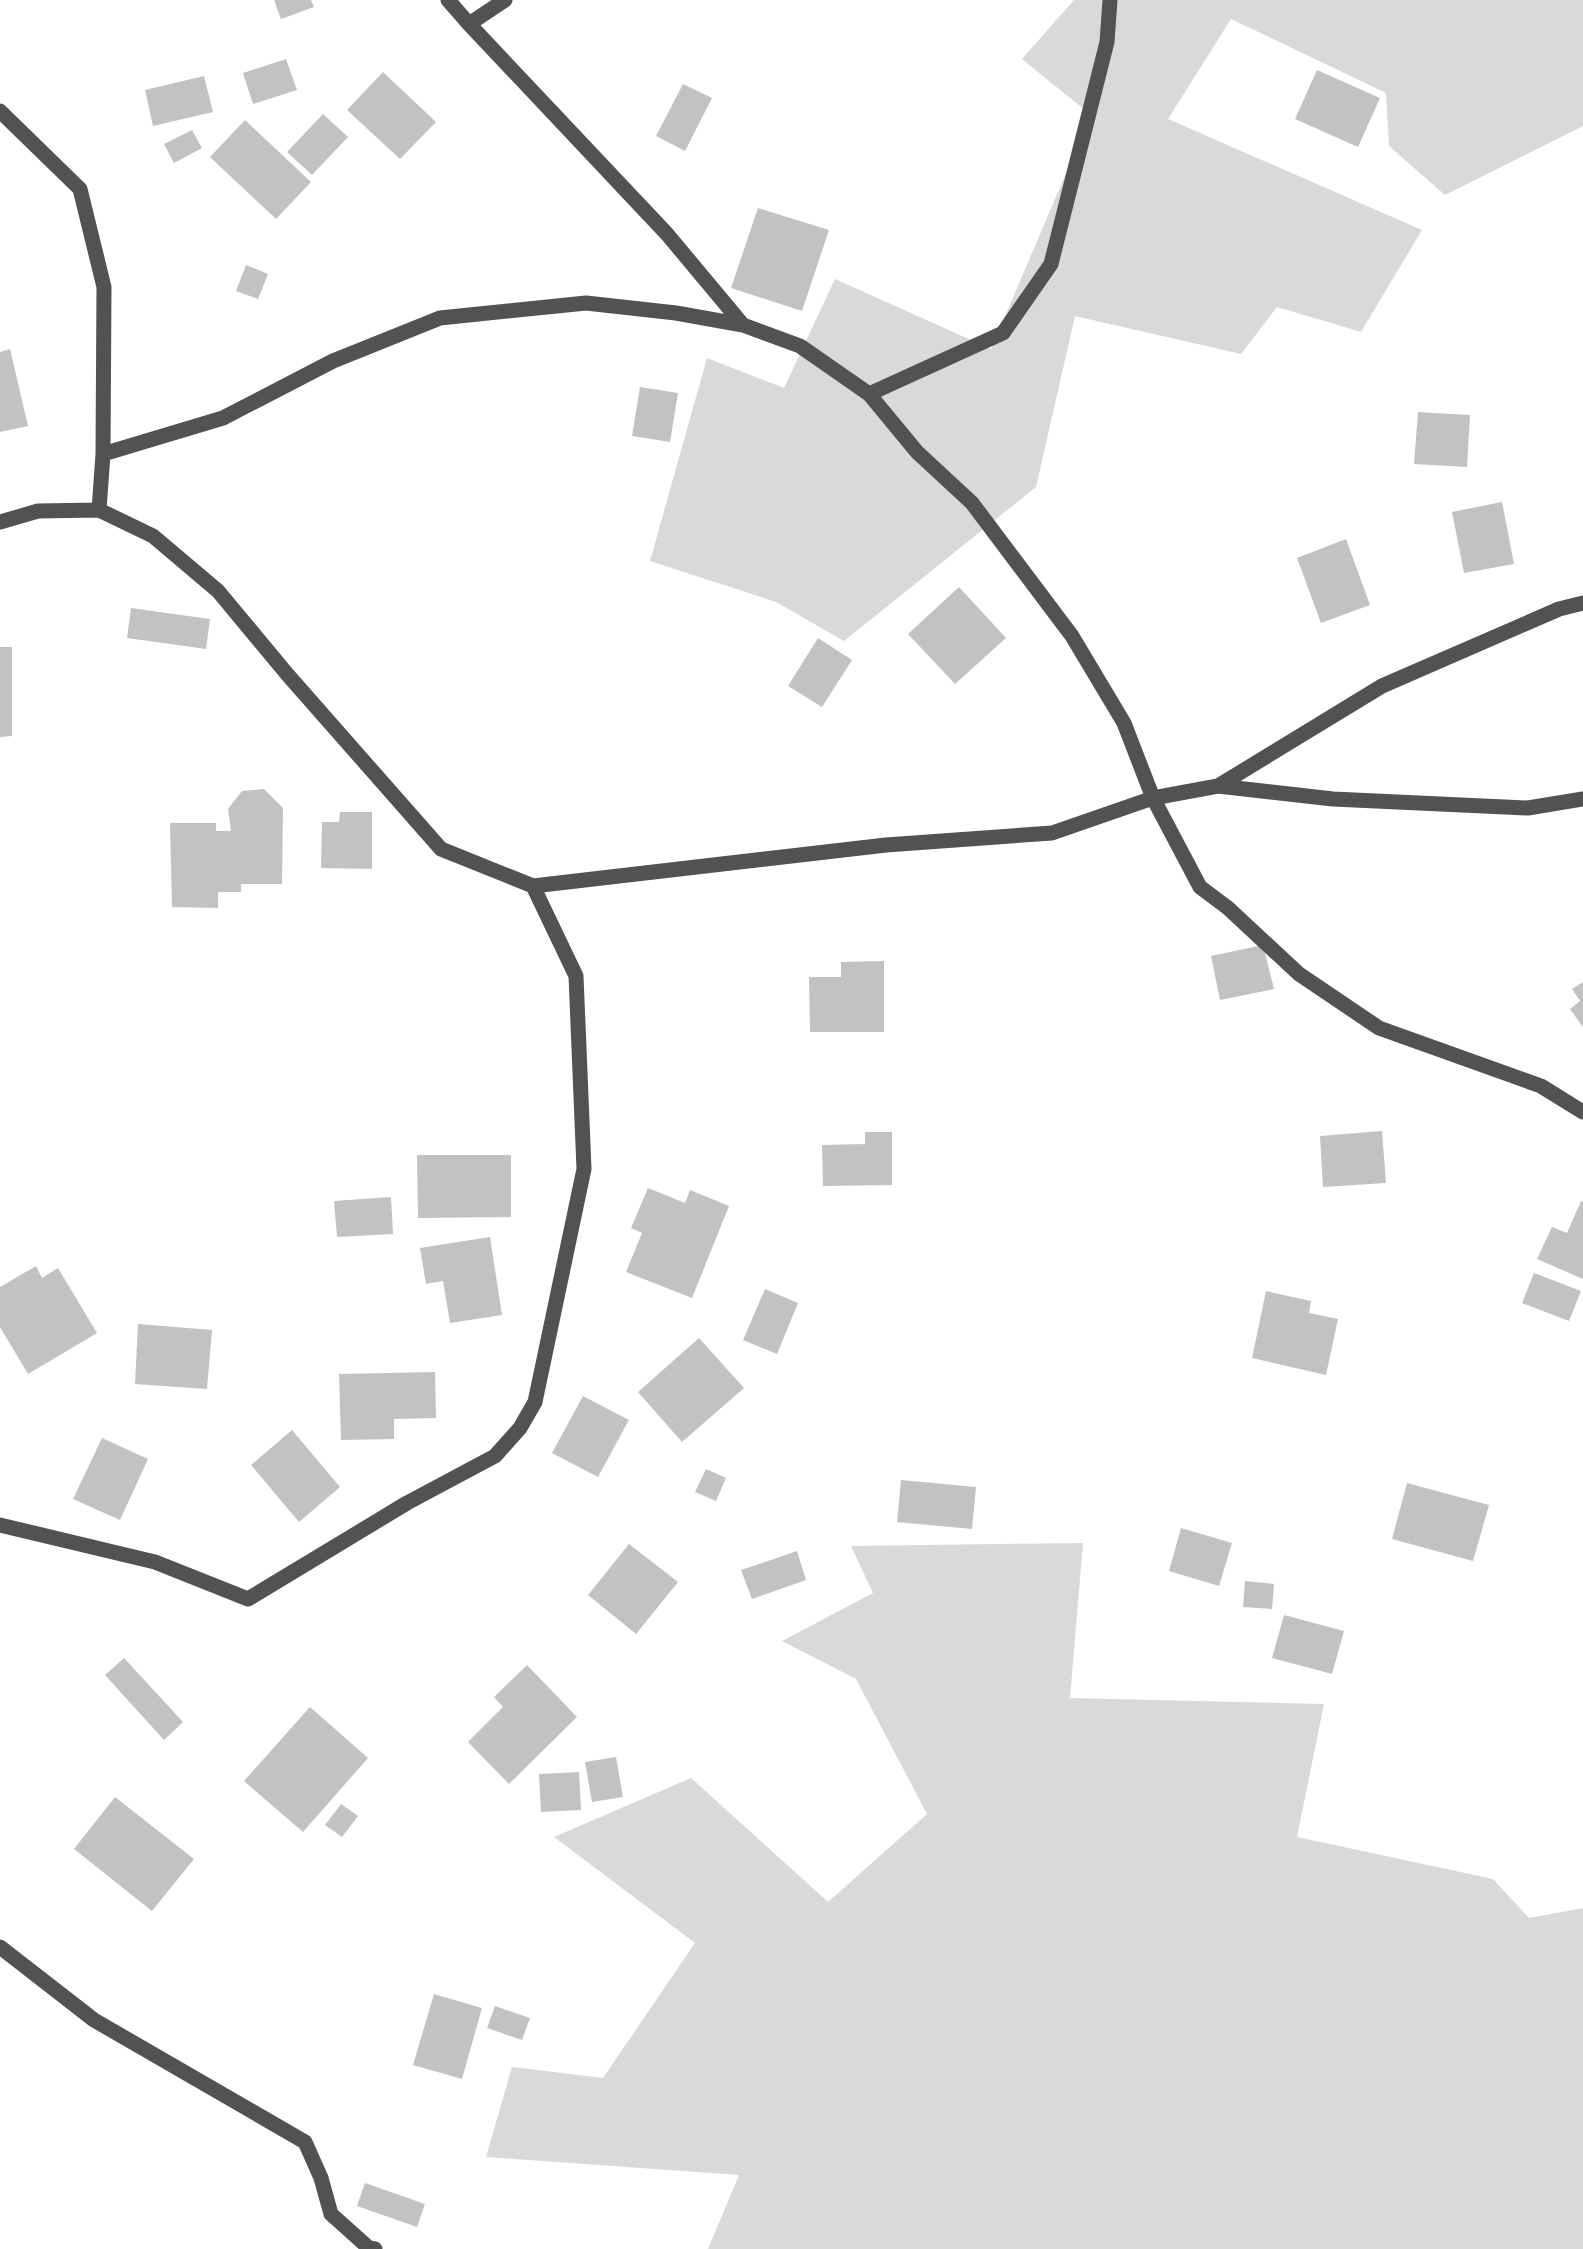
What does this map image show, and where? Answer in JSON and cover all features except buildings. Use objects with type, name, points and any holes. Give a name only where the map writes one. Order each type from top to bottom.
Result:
[{"type":"street","points":[[448,0],[667,234],[743,325]]},
{"type":"street","points":[[469,24],[505,0]]},
{"type":"street","points":[[869,394],[1003,333],[1051,264],[1107,42],[1110,0]]},
{"type":"street","points":[[0,111],[81,189],[104,287],[103,454],[99,510]]},
{"type":"street","points":[[103,454],[223,418],[333,361],[440,318],[586,303],[676,313],[743,325],[800,346],[869,394],[918,452],[972,503],[1072,636],[1124,723],[1153,798],[1200,887],[1228,908],[1299,974],[1379,1029],[1541,1086],[1583,1112]]},
{"type":"street","points":[[0,522],[38,511],[99,510],[153,536],[218,591],[287,674],[441,849],[533,886],[886,845],[1052,833],[1153,798],[1218,786],[1333,799],[1528,808],[1583,799]]},
{"type":"street","points":[[1218,786],[1382,686],[1559,609],[1583,603]]},
{"type":"street","points":[[0,1525],[155,1562],[248,1599],[406,1503],[495,1456],[520,1428],[535,1402],[584,1169],[576,976],[533,886]]},
{"type":"street","points":[[0,1947],[94,2020],[305,2142],[321,2178],[331,2214],[369,2248],[375,2249]]},
{"type":"shaded area","points":[[1074,0],[1583,0],[1583,126],[1445,195],[1389,146],[1386,93],[1231,19],[1168,119],[1422,230],[1361,332],[1277,307],[1241,354],[1075,316],[1036,487],[844,641],[776,602],[650,561],[707,358],[784,388],[835,279],[991,349],[1091,115],[1022,59]]},
{"type":"shaded area","points":[[1083,1543],[1070,1698],[1324,1704],[1297,1837],[1493,1879],[1529,1918],[1583,1908],[1583,2249],[708,2249],[739,2175],[486,2157],[512,2067],[603,2078],[695,1943],[554,1837],[691,1778],[828,1902],[927,1814],[856,1679],[782,1641],[873,1593],[851,1546]]}]
